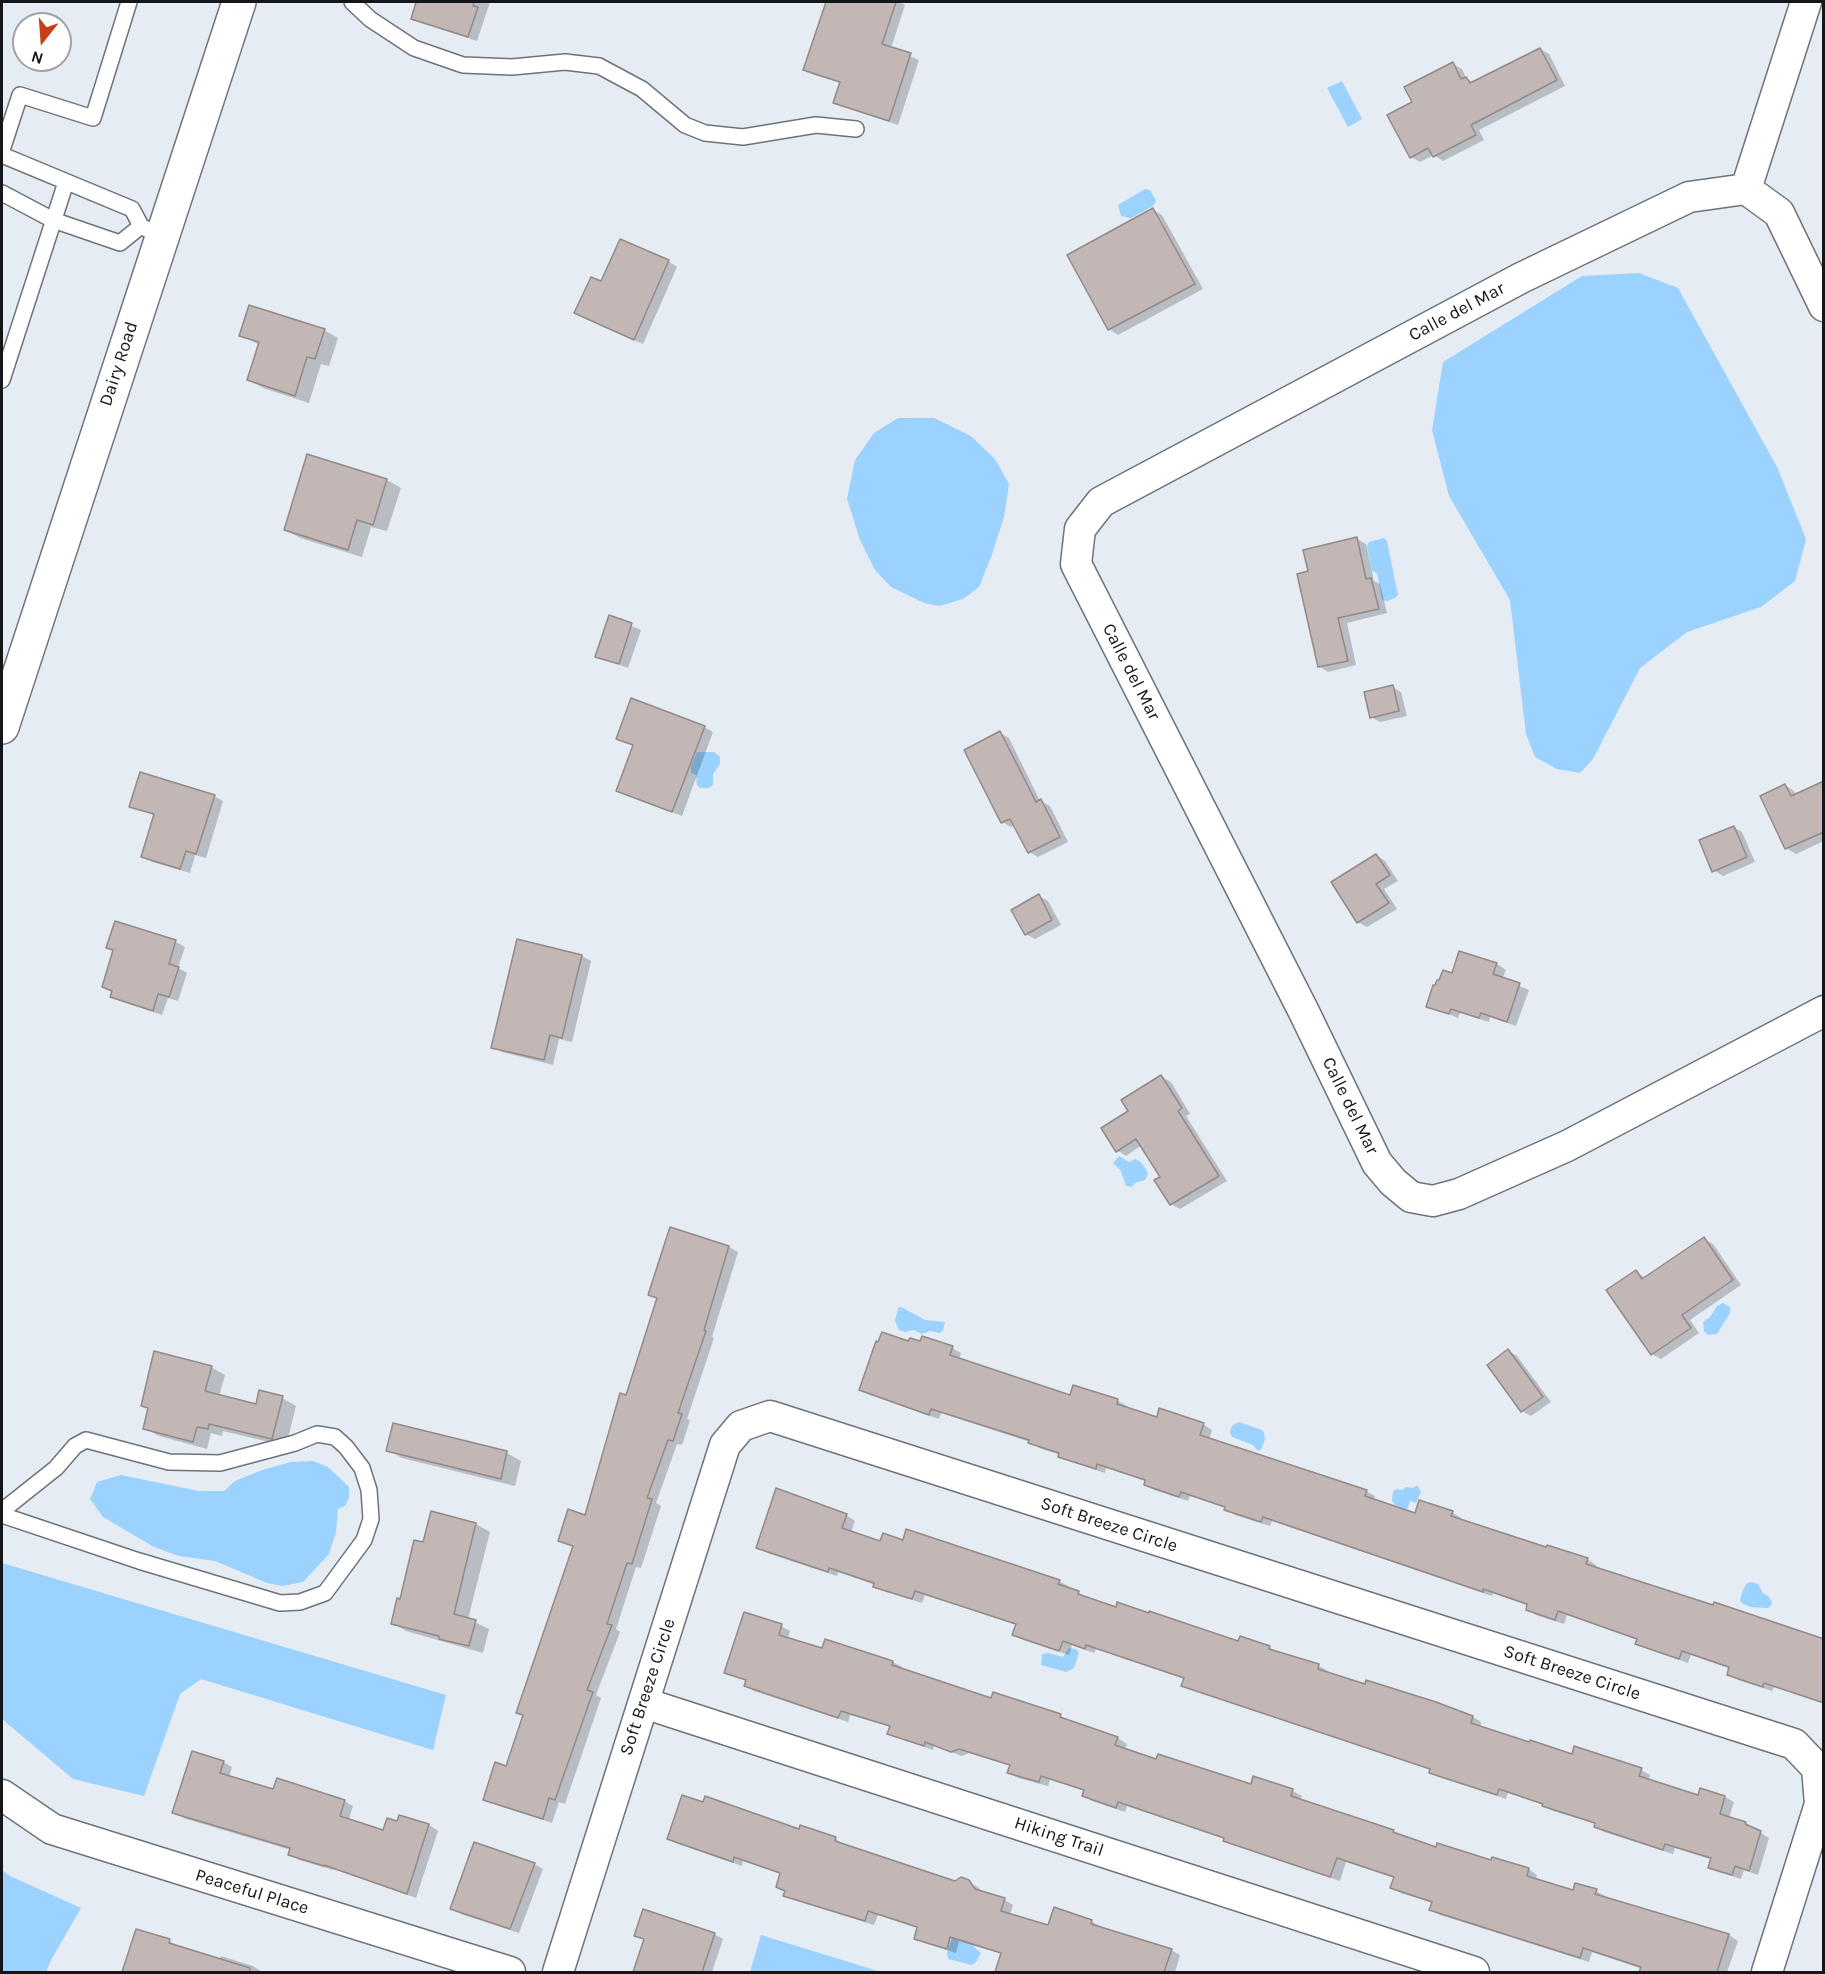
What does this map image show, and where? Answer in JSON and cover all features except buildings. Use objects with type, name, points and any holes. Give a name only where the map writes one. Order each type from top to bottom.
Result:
[{"type":"street","name":"Dairy Road","points":[[2,727],[151,232],[239,2]]},
{"type":"street","points":[[1806,2],[1746,189],[1779,213],[1824,306]]},
{"type":"street","name":"Calle del Mar","points":[[1746,189],[1689,197],[1531,273],[1101,502],[1080,529],[1076,564],[1304,1012],[1377,1163],[1393,1182],[1411,1197],[1433,1201],[1459,1194],[1556,1150],[1824,1011]]},
{"type":"street","name":"Soft Breeze Circle","points":[[558,1972],[725,1444],[741,1426],[770,1416],[1794,1744],[1817,1768],[1820,1804],[1767,1972]]},
{"type":"street","name":"Hiking Trail","points":[[644,1702],[1474,1972]]},
{"type":"street","name":"Peaceful Place","points":[[2,1795],[52,1829],[510,1972]]},
{"type":"lane","points":[[2,150],[20,96],[93,118],[129,2]]},
{"type":"lane","points":[[352,2],[370,19],[414,48],[462,65],[512,67],[565,62],[599,66],[642,89],[685,125],[705,133],[742,136],[816,125],[856,129]]},
{"type":"lane","points":[[2,155],[132,209],[151,232],[120,243],[52,220],[2,193]]},
{"type":"lane","points":[[2,380],[66,182]]},
{"type":"lane","points":[[317,1434],[335,1437],[362,1468],[369,1490],[371,1519],[364,1540],[325,1593],[300,1602],[280,1604],[150,1565],[2,1513],[56,1468],[75,1446],[86,1440],[169,1462],[220,1463],[295,1443],[317,1434]]},
{"type":"water","points":[[1342,81],[1362,119],[1348,127],[1327,88]]},
{"type":"water","points":[[1145,189],[1150,190],[1156,201],[1153,206],[1131,218],[1121,216],[1118,205]]},
{"type":"water","points":[[1639,273],[1678,288],[1777,467],[1806,539],[1795,581],[1761,607],[1687,632],[1640,668],[1593,759],[1580,773],[1557,769],[1535,757],[1526,734],[1510,600],[1449,496],[1432,430],[1443,362],[1582,276]]},
{"type":"water","points":[[898,418],[934,418],[971,436],[995,459],[1009,484],[1004,517],[979,587],[963,599],[940,606],[924,603],[891,587],[875,570],[860,540],[847,499],[855,460],[874,433]]},
{"type":"water","points":[[1384,538],[1387,541],[1398,595],[1387,601],[1382,600],[1377,573],[1372,571],[1367,546],[1369,542]]},
{"type":"water","points":[[697,752],[714,752],[720,757],[720,764],[713,774],[713,785],[709,788],[700,788],[697,785],[696,775],[691,773],[691,766]]},
{"type":"water","points":[[1119,1156],[1129,1162],[1135,1159],[1141,1162],[1148,1173],[1145,1180],[1135,1183],[1132,1187],[1126,1186],[1121,1171],[1113,1163]]},
{"type":"water","points":[[1723,1303],[1730,1307],[1730,1313],[1717,1334],[1708,1335],[1704,1331],[1703,1322],[1710,1317],[1717,1306]]},
{"type":"water","points":[[901,1307],[925,1320],[945,1322],[943,1330],[940,1333],[930,1331],[922,1334],[914,1330],[905,1332],[899,1330],[895,1321],[898,1308]]},
{"type":"water","points":[[1239,1422],[1262,1430],[1265,1439],[1261,1450],[1232,1437],[1231,1428]]},
{"type":"water","points":[[313,1461],[328,1467],[349,1487],[349,1498],[345,1506],[338,1509],[336,1532],[329,1554],[303,1582],[283,1586],[267,1583],[215,1561],[179,1556],[154,1547],[103,1517],[90,1499],[97,1482],[121,1475],[199,1491],[224,1491],[235,1481],[262,1470],[291,1462]]},
{"type":"water","points":[[1417,1485],[1421,1492],[1416,1503],[1410,1501],[1407,1510],[1396,1510],[1392,1501],[1393,1492],[1396,1489],[1413,1488]]},
{"type":"water","points":[[2,1563],[446,1695],[433,1750],[201,1679],[180,1694],[144,1796],[73,1779],[2,1719]]},
{"type":"water","points":[[1750,1582],[1758,1584],[1772,1602],[1771,1606],[1767,1608],[1750,1607],[1742,1603],[1740,1600],[1742,1593],[1746,1584]]},
{"type":"water","points":[[1069,1648],[1076,1649],[1079,1653],[1074,1668],[1066,1672],[1041,1665],[1042,1654],[1048,1653],[1063,1657]]},
{"type":"water","points":[[2,1870],[10,1876],[81,1908],[46,1972],[2,1972]]},
{"type":"water","points":[[761,1935],[881,1972],[750,1972]]},
{"type":"water","points":[[953,1936],[976,1937],[974,1947],[981,1953],[976,1962],[972,1965],[948,1959],[947,1952]]}]
